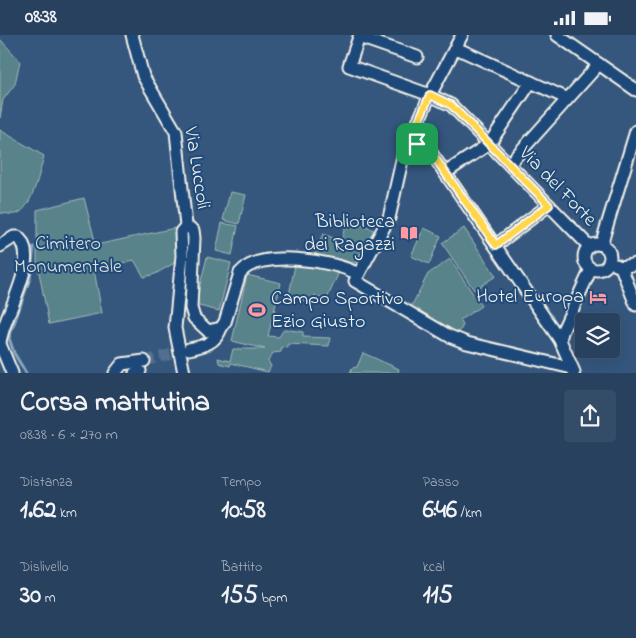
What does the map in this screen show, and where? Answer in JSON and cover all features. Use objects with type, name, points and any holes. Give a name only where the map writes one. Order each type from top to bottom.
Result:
[{"type":"street","name":"Via Luccoli","points":[[132,35],[143,76],[176,132],[186,225],[181,232],[182,256],[175,328],[184,373]]},
{"type":"street","points":[[356,277],[389,218],[398,171],[408,145],[430,95],[456,48],[461,35]]},
{"type":"street","points":[[557,35],[636,90]]},
{"type":"street","name":"Via del Forte","points":[[417,57],[359,37],[349,66],[430,95],[451,105],[510,163],[549,205],[595,245]]},
{"type":"street","points":[[456,48],[566,98]]},
{"type":"street","points":[[510,163],[566,98],[599,64]]},
{"type":"street","points":[[445,173],[489,144],[531,82]]},
{"type":"street","points":[[595,245],[607,249],[610,255],[609,263],[604,268],[591,269],[585,263],[584,254],[595,245],[636,131]]},
{"type":"street","points":[[408,145],[417,144],[424,146],[445,173],[560,340],[573,370]]},
{"type":"street","points":[[496,245],[549,205]]},
{"type":"street","points":[[186,225],[194,233],[191,308],[194,318],[208,331],[221,328]]},
{"type":"street","points":[[0,246],[14,237],[18,237],[24,244],[26,253],[23,276],[0,344],[12,373]]},
{"type":"street","points":[[189,349],[202,347],[215,340],[225,322],[240,273],[245,267],[257,261],[272,259],[338,265],[449,336],[467,343],[573,370]]},
{"type":"street","points":[[609,263],[621,267],[636,264]]},
{"type":"street","points":[[621,267],[636,305]]},
{"type":"street","points":[[560,340],[591,269]]},
{"type":"street","points":[[116,373],[122,364],[140,368]]},
{"type":"green space","points":[[0,39],[20,61],[15,84],[3,100],[0,118]]},
{"type":"green space","points":[[0,130],[44,156],[31,198],[22,211],[16,214],[0,213]]},
{"type":"green space","points":[[230,192],[246,195],[239,224],[223,220]]},
{"type":"green space","name":"Cimitero Monumentale","points":[[84,198],[96,245],[175,228],[180,246],[178,261],[155,274],[144,277],[134,260],[94,270],[102,313],[49,324],[37,262],[37,210]]},
{"type":"green space","points":[[347,220],[374,230],[355,263],[313,258],[323,234],[341,241]]},
{"type":"green space","points":[[222,223],[238,226],[232,255],[216,251]]},
{"type":"green space","points":[[424,228],[441,236],[429,264],[411,256]]},
{"type":"green space","points":[[464,228],[496,276],[474,290],[442,243]]},
{"type":"green space","points":[[207,257],[231,263],[219,311],[195,305]]},
{"type":"green space","points":[[450,259],[481,306],[460,320],[463,325],[459,333],[411,307],[428,274]]},
{"type":"green space","points":[[295,265],[340,270],[326,301],[315,295],[311,303],[289,295]]},
{"type":"green space","name":"Campo Sportivo Ezio Giusto","points":[[247,275],[281,283],[268,336],[279,337],[284,329],[303,332],[303,337],[330,338],[329,346],[288,344],[288,348],[282,347],[281,352],[273,353],[268,361],[271,366],[268,372],[231,363],[230,366],[219,363],[218,358],[230,361],[233,349],[265,349],[232,341]]},
{"type":"green space","points":[[363,353],[399,369],[398,373],[350,373],[352,368],[357,367]]},
{"type":"waterway","points":[[26,373],[14,353],[9,338],[30,278],[34,247]]},
{"type":"tunnel","points":[[144,361],[188,350]]},
{"type":"place","name":"Biblioteca dei Ragazzi","points":[[409,233]]},
{"type":"place","name":"Hotel Europa","points":[[598,297]]},
{"type":"place","name":"Campo Sportivo Ezio Giusto","points":[[257,310]]},
{"type":"route","points":[[430,95],[451,105],[510,163],[549,205],[496,245],[432,154],[424,146],[417,144],[408,145],[430,95]]}]
